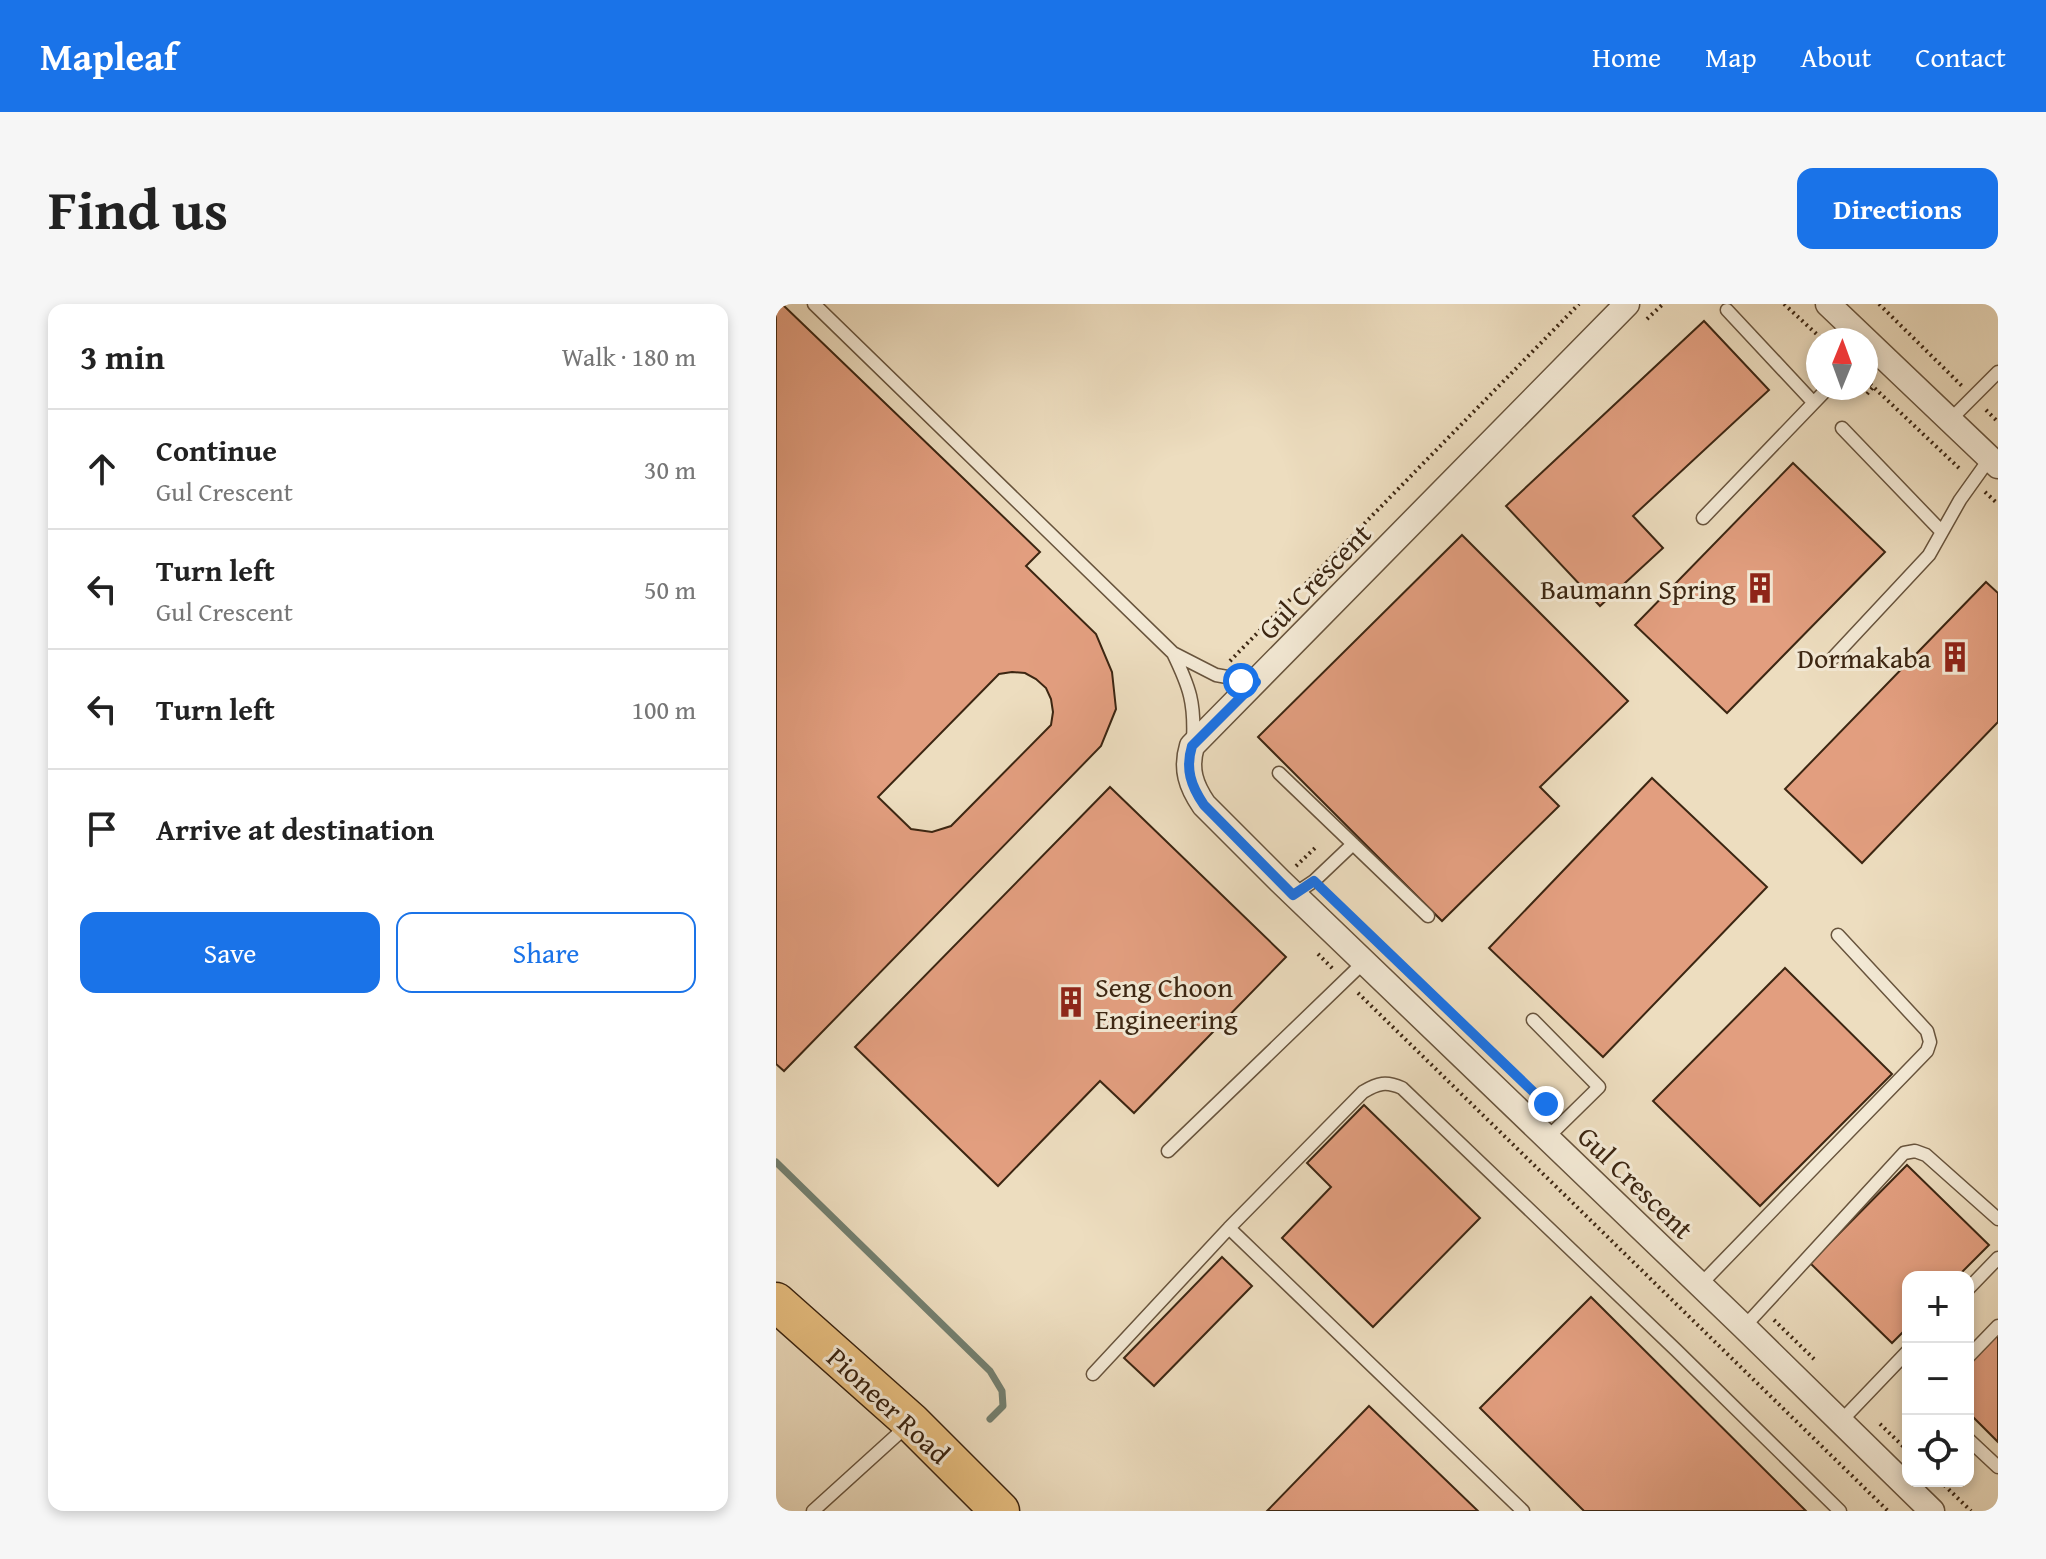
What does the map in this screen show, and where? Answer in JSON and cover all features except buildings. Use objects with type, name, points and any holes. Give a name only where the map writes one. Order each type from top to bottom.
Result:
[{"type":"main road","name":"Pioneer Road","points":[[776,1302],[918,1430],[991,1505]]},
{"type":"street","name":"Gul Crescent","points":[[1627,304],[1192,746],[1188,758],[1189,777],[1204,805],[1304,888],[1364,962],[1556,1130],[1700,1285],[1932,1511]]},
{"type":"street","points":[[1828,304],[1850,328]]},
{"type":"street","points":[[1878,356],[1994,462]]},
{"type":"lane","points":[[814,304],[1173,653],[1216,675],[1256,682]]},
{"type":"lane","points":[[1703,518],[1813,402],[1727,310]]},
{"type":"lane","points":[[1950,420],[1998,372]]},
{"type":"lane","points":[[1842,428],[1942,532]]},
{"type":"lane","points":[[1830,661],[1929,555],[1973,481],[1994,462]]},
{"type":"lane","points":[[1173,653],[1192,700],[1192,746]]},
{"type":"lane","points":[[1279,773],[1428,916]]},
{"type":"lane","points":[[1304,888],[1353,844]]},
{"type":"lane","points":[[1700,1285],[1927,1051],[1930,1042],[1927,1031],[1838,935]]},
{"type":"lane","points":[[1168,1151],[1364,962]]},
{"type":"lane","points":[[1533,1020],[1599,1087],[1556,1130]]},
{"type":"lane","points":[[1093,1374],[1229,1228],[1363,1092],[1377,1084],[1390,1083],[1402,1088],[1840,1511]]},
{"type":"lane","points":[[1744,1327],[1904,1153],[1915,1151],[1926,1155],[1998,1219]]},
{"type":"lane","points":[[1229,1228],[1523,1511]]},
{"type":"lane","points":[[1974,1283],[1998,1258]]},
{"type":"lane","points":[[1974,1351],[1998,1326]]},
{"type":"lane","points":[[1841,1421],[1902,1357]]},
{"type":"lane","points":[[813,1511],[918,1430]]},
{"type":"lane","points":[[1974,1445],[1998,1467]]},
{"type":"path","points":[[1216,675],[1579,304]]},
{"type":"path","points":[[1641,326],[1663,304]]},
{"type":"path","points":[[1784,304],[1810,328]]},
{"type":"path","points":[[1879,304],[1998,422]]},
{"type":"path","points":[[1878,391],[1998,504]]},
{"type":"path","points":[[1297,865],[1304,888]]},
{"type":"path","points":[[1311,947],[1888,1511]]},
{"type":"path","points":[[1546,1104],[1556,1130]]},
{"type":"path","points":[[1762,1308],[1815,1361]]},
{"type":"path","points":[[1858,1403],[1902,1445]]},
{"type":"path","points":[[1946,1487],[1971,1511]]},
{"type":"waterway","points":[[776,1162],[990,1371],[1002,1391],[1003,1406],[990,1419]]},
{"type":"place","name":"Baumann Spring","points":[[1760,588]]},
{"type":"place","name":"Dormakaba","points":[[1955,657]]},
{"type":"place","name":"Seng Choon Engineering","points":[[1071,1002]]},
{"type":"route","points":[[1241,681],[1256,682],[1192,746],[1188,758],[1189,777],[1204,805],[1293,895],[1314,881],[1546,1104]]}]
